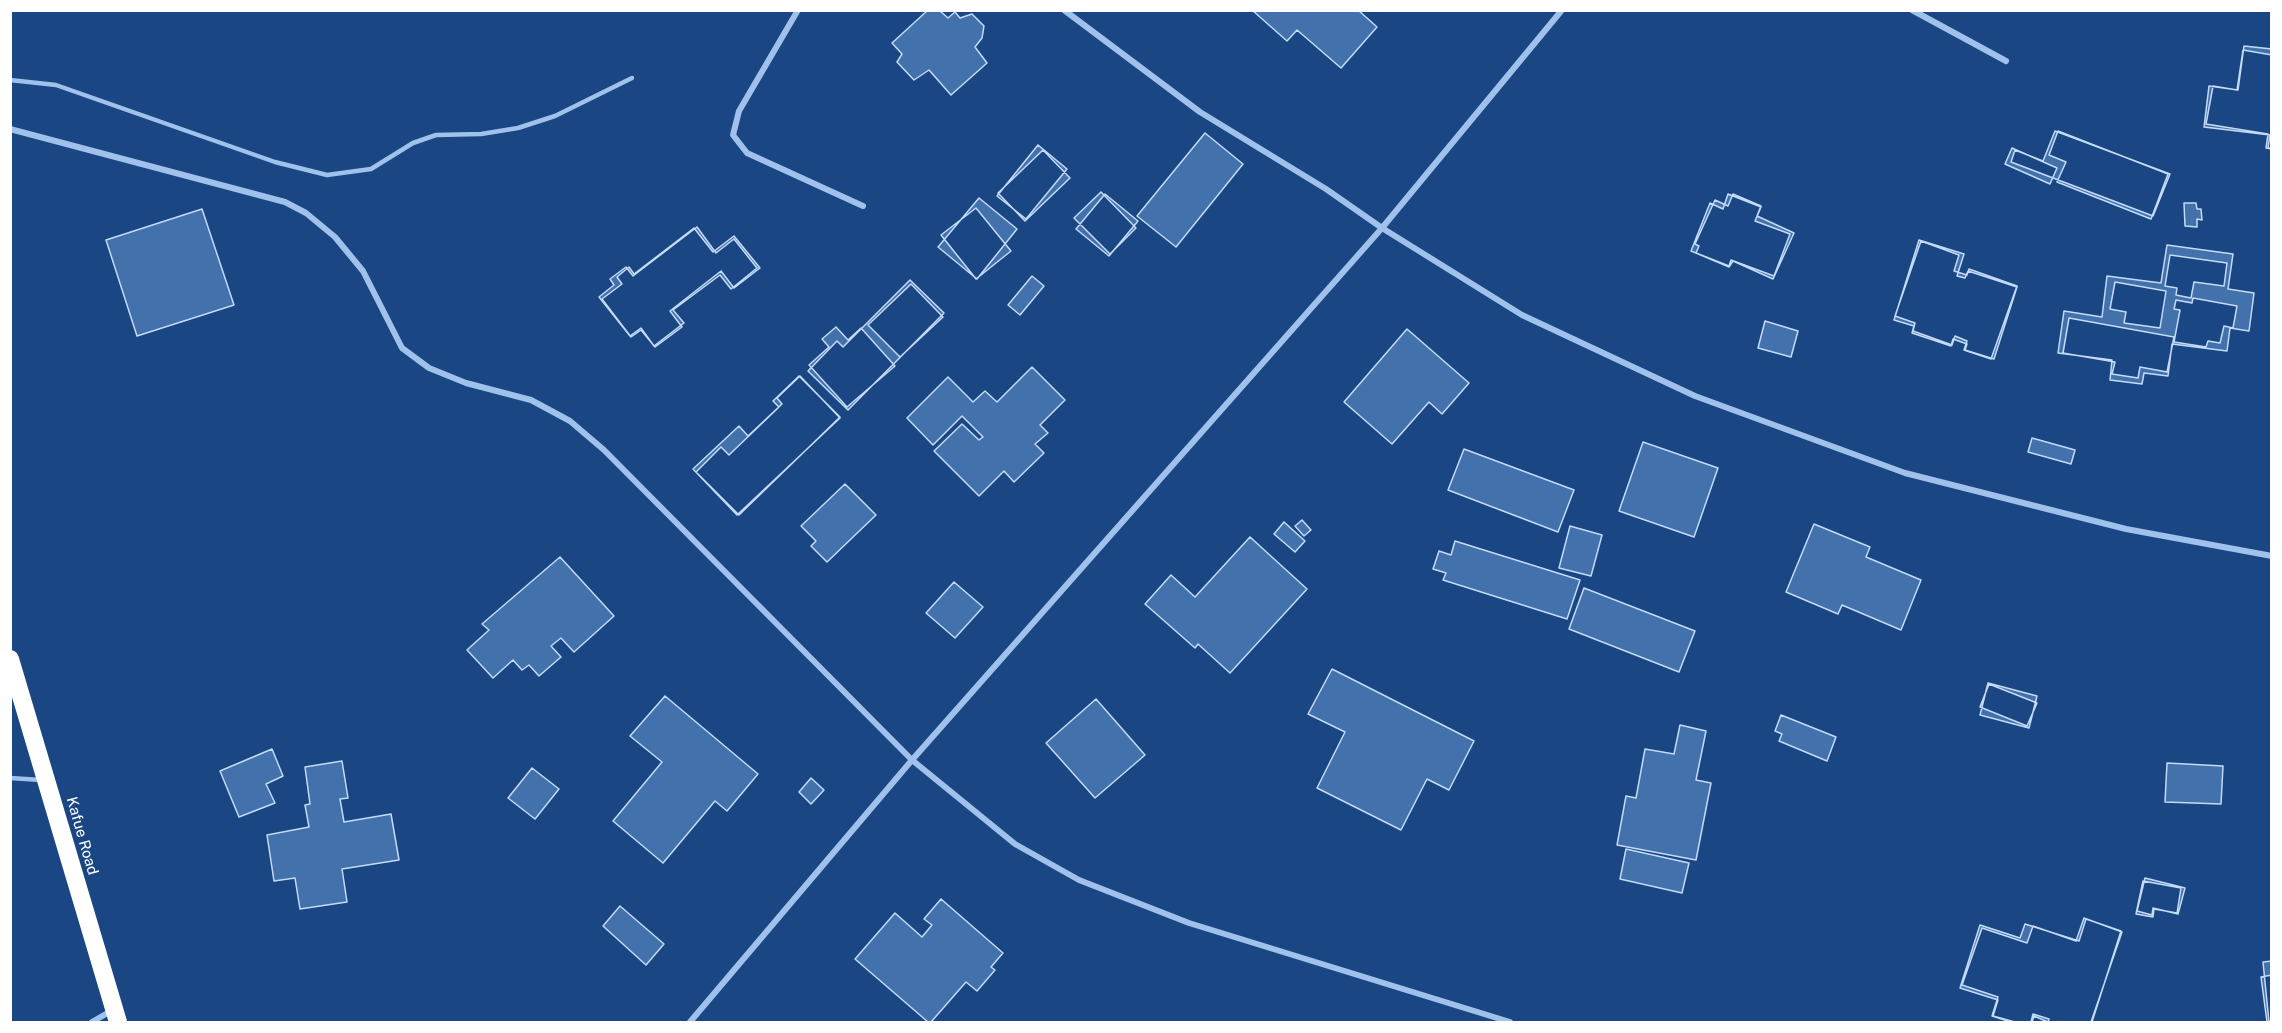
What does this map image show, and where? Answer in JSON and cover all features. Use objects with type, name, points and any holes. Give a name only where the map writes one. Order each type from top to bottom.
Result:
[{"type":"highway","name":"Kafue Road","points":[[10,659],[116,1016]]},
{"type":"street","points":[[798,10],[739,111],[734,135],[747,153],[863,206]]},
{"type":"street","points":[[1064,10],[1200,112],[1326,189],[1382,228],[1522,315],[1695,396],[1905,473],[2126,528],[2271,556]]},
{"type":"street","points":[[690,1023],[912,760],[1382,228],[1562,10]]},
{"type":"street","points":[[1912,10],[2006,61]]},
{"type":"street","points":[[10,129],[285,202],[306,213],[335,237],[363,271],[402,348],[429,368],[466,383],[531,400],[570,421],[604,450],[912,760],[1015,844],[1079,880],[1190,923],[1510,1023]]},
{"type":"street","points":[[92,1023],[116,1016]]},
{"type":"lane","points":[[10,80],[56,85],[275,162],[327,175],[371,169],[413,143],[436,135],[481,134],[518,128],[555,116],[632,78]]},
{"type":"lane","points":[[10,778],[47,780]]},
{"type":"building","points":[[928,10],[939,10],[948,18],[955,12],[960,18],[972,14],[984,26],[982,38],[975,47],[987,63],[951,95],[929,70],[914,80],[897,62],[902,54],[892,43]]},
{"type":"building","points":[[1252,10],[1358,10],[1377,27],[1341,68],[1297,30],[1287,41]]},
{"type":"building","points":[[2244,46],[2272,49],[2272,148],[2268,148],[2270,135],[2204,127],[2209,86],[2238,90]]},
{"type":"building","points":[[2243,50],[2272,55],[2272,149],[2266,148],[2268,134],[2206,124],[2213,86],[2237,90]]},
{"type":"building","points":[[2055,131],[2170,174],[2153,216],[2011,162],[2015,150],[2043,161]]},
{"type":"building","points":[[2058,131],[2168,174],[2151,219],[2057,182],[2066,162],[2049,155]]},
{"type":"building","points":[[1205,133],[1243,164],[1176,247],[1137,216]]},
{"type":"building","points":[[1038,145],[1067,169],[1026,219],[997,196]]},
{"type":"building","points":[[2012,148],[2057,168],[2050,184],[2005,164]]},
{"type":"building","points":[[1043,150],[1070,178],[1025,221],[998,193]]},
{"type":"building","points":[[1101,192],[1136,228],[1110,254],[1074,218]]},
{"type":"building","points":[[1105,194],[1138,221],[1109,256],[1076,229]]},
{"type":"building","points":[[1728,194],[1761,207],[1755,221],[1790,234],[1774,276],[1731,260],[1729,266],[1691,251],[1710,203],[1723,209]]},
{"type":"building","points":[[1733,194],[1761,206],[1757,216],[1794,233],[1773,279],[1733,261],[1729,267],[1696,253],[1699,246],[1695,244],[1715,200],[1728,206]]},
{"type":"building","points":[[979,198],[1017,229],[977,279],[938,247]]},
{"type":"building","points":[[2184,203],[2196,203],[2197,209],[2201,209],[2202,220],[2197,219],[2197,227],[2185,226]]},
{"type":"building","points":[[976,208],[1011,251],[976,279],[941,235]]},
{"type":"building","points":[[202,209],[234,305],[137,336],[106,240]]},
{"type":"building","points":[[697,227],[716,253],[734,239],[757,268],[731,289],[720,275],[673,310],[684,323],[654,346],[641,328],[630,336],[599,297],[614,285],[610,279],[626,267],[633,276]]},
{"type":"building","points":[[694,228],[713,252],[734,236],[760,268],[734,288],[721,271],[670,311],[682,327],[655,347],[641,330],[631,337],[602,299],[622,284],[617,277],[629,267],[634,274]]},
{"type":"building","points":[[1919,240],[1964,254],[1957,276],[1965,278],[1968,271],[2017,287],[1994,359],[1965,350],[1967,344],[1953,339],[1951,346],[1912,333],[1914,326],[1894,320]]},
{"type":"building","points":[[1921,241],[1959,255],[1954,271],[1967,275],[1969,269],[2017,286],[1991,359],[1964,350],[1967,341],[1955,336],[1952,345],[1913,331],[1915,323],[1895,316]]},
{"type":"building","points":[[2167,245],[2233,254],[2228,289],[2254,293],[2249,331],[2230,328],[2227,351],[2172,344],[2168,376],[2144,373],[2142,384],[2110,380],[2112,360],[2058,353],[2064,311],[2102,317],[2107,276],[2161,283]]},
{"type":"building","points":[[2170,255],[2227,263],[2224,286],[2194,282],[2191,298],[2176,295],[2177,288],[2165,286]]},
{"type":"building","points":[[1032,276],[1044,286],[1020,315],[1008,305]]},
{"type":"building","points":[[910,280],[944,313],[848,410],[808,371],[837,341],[843,347]]},
{"type":"building","points":[[2115,282],[2166,291],[2160,328],[2124,323],[2126,312],[2110,309]]},
{"type":"building","points":[[911,284],[943,317],[900,357],[868,325]]},
{"type":"building","points":[[2193,298],[2237,306],[2233,328],[2224,326],[2220,343],[2208,341],[2206,347],[2174,342],[2180,310],[2174,309],[2176,300],[2192,303]]},
{"type":"building","points":[[2069,318],[2174,337],[2167,372],[2140,367],[2138,378],[2112,374],[2115,362],[2063,353]]},
{"type":"building","points":[[1765,321],[1798,331],[1791,357],[1758,348]]},
{"type":"building","points":[[836,327],[848,340],[861,328],[895,366],[847,407],[809,365],[829,347],[822,339]]},
{"type":"building","points":[[1407,329],[1469,383],[1442,414],[1429,402],[1392,444],[1344,402]]},
{"type":"building","points":[[1032,367],[1065,400],[1040,425],[1048,433],[1035,444],[1044,453],[1014,482],[1004,471],[979,496],[934,451],[962,424],[979,440],[983,437],[962,416],[933,445],[907,418],[948,377],[973,402],[985,391],[997,402]]},
{"type":"building","points":[[799,376],[840,417],[739,515],[696,472],[721,447],[729,455],[779,407],[773,401]]},
{"type":"building","points":[[800,376],[840,418],[737,515],[693,469],[739,426],[748,436],[782,404],[777,398]]},
{"type":"building","points":[[2032,438],[2075,450],[2071,464],[2028,452]]},
{"type":"building","points":[[1643,442],[1718,468],[1694,537],[1619,511]]},
{"type":"building","points":[[1464,449],[1574,490],[1558,532],[1448,490]]},
{"type":"building","points":[[845,484],[876,515],[827,562],[811,546],[816,541],[801,526]]},
{"type":"building","points":[[1302,520],[1311,530],[1304,536],[1295,526]]},
{"type":"building","points":[[1284,522],[1305,541],[1295,552],[1274,534]]},
{"type":"building","points":[[1814,524],[1870,547],[1866,557],[1921,580],[1901,630],[1842,605],[1838,614],[1786,592]]},
{"type":"building","points":[[1570,526],[1602,535],[1591,576],[1559,568]]},
{"type":"building","points":[[1250,537],[1307,589],[1230,673],[1198,644],[1195,648],[1145,604],[1171,575],[1195,597]]},
{"type":"building","points":[[1455,541],[1580,580],[1567,619],[1443,580],[1446,573],[1433,569],[1439,551],[1451,555]]},
{"type":"building","points":[[560,557],[614,616],[574,652],[561,638],[551,646],[561,657],[539,676],[529,665],[522,670],[513,660],[493,678],[467,650],[489,630],[482,624]]},
{"type":"building","points":[[954,582],[983,607],[955,638],[926,613]]},
{"type":"building","points":[[1584,588],[1695,631],[1679,672],[1569,629]]},
{"type":"building","points":[[1332,669],[1474,741],[1449,790],[1427,779],[1401,830],[1317,788],[1345,732],[1308,714]]},
{"type":"building","points":[[1988,683],[2037,696],[2029,728],[1980,715]]},
{"type":"building","points":[[1989,684],[2037,703],[2027,726],[1980,707]]},
{"type":"building","points":[[665,696],[758,774],[727,811],[715,801],[663,863],[613,821],[662,762],[630,736]]},
{"type":"building","points":[[1096,699],[1145,755],[1095,798],[1046,743]]},
{"type":"building","points":[[1781,715],[1836,737],[1827,761],[1779,741],[1782,734],[1775,731]]},
{"type":"building","points":[[1680,725],[1706,731],[1696,780],[1711,783],[1696,860],[1617,845],[1626,796],[1636,798],[1645,749],[1674,754]]},
{"type":"building","points":[[272,749],[283,776],[266,784],[275,803],[239,817],[220,771]]},
{"type":"building","points":[[342,761],[348,798],[340,799],[344,822],[391,814],[399,860],[342,869],[347,902],[300,909],[295,878],[274,881],[267,835],[309,827],[305,805],[310,804],[305,767]]},
{"type":"building","points":[[2167,763],[2223,766],[2221,804],[2165,802]]},
{"type":"building","points":[[532,768],[559,789],[535,819],[508,798]]},
{"type":"building","points":[[811,778],[824,790],[811,804],[799,792]]},
{"type":"building","points":[[1626,849],[1689,863],[1682,893],[1620,879]]},
{"type":"building","points":[[2145,878],[2185,888],[2178,914],[2153,908],[2152,915],[2137,911]]},
{"type":"building","points":[[2143,881],[2181,888],[2177,913],[2154,909],[2153,917],[2136,914]]},
{"type":"building","points":[[941,899],[1003,953],[991,967],[995,970],[977,991],[966,982],[931,1022],[928,1022],[855,959],[895,913],[922,937],[932,925],[924,919]]},
{"type":"building","points":[[620,906],[664,944],[646,965],[603,926]]},
{"type":"building","points":[[2084,918],[2122,932],[2091,1022],[2048,1022],[2034,1016],[2032,1022],[2011,1022],[1992,1016],[1998,997],[1962,985],[1982,928],[2027,943],[2033,926],[2076,941]]},
{"type":"building","points":[[2086,919],[2121,931],[2092,1022],[2048,1022],[2049,1019],[2033,1014],[2031,1022],[2015,1022],[1993,1016],[1998,1000],[1960,988],[1980,925],[2020,938],[2025,924],[2079,941]]},
{"type":"building","points":[[2272,961],[2272,1022],[2269,1022],[2263,962]]},
{"type":"building","points":[[2272,975],[2272,1022],[2267,1022],[2261,977]]}]
